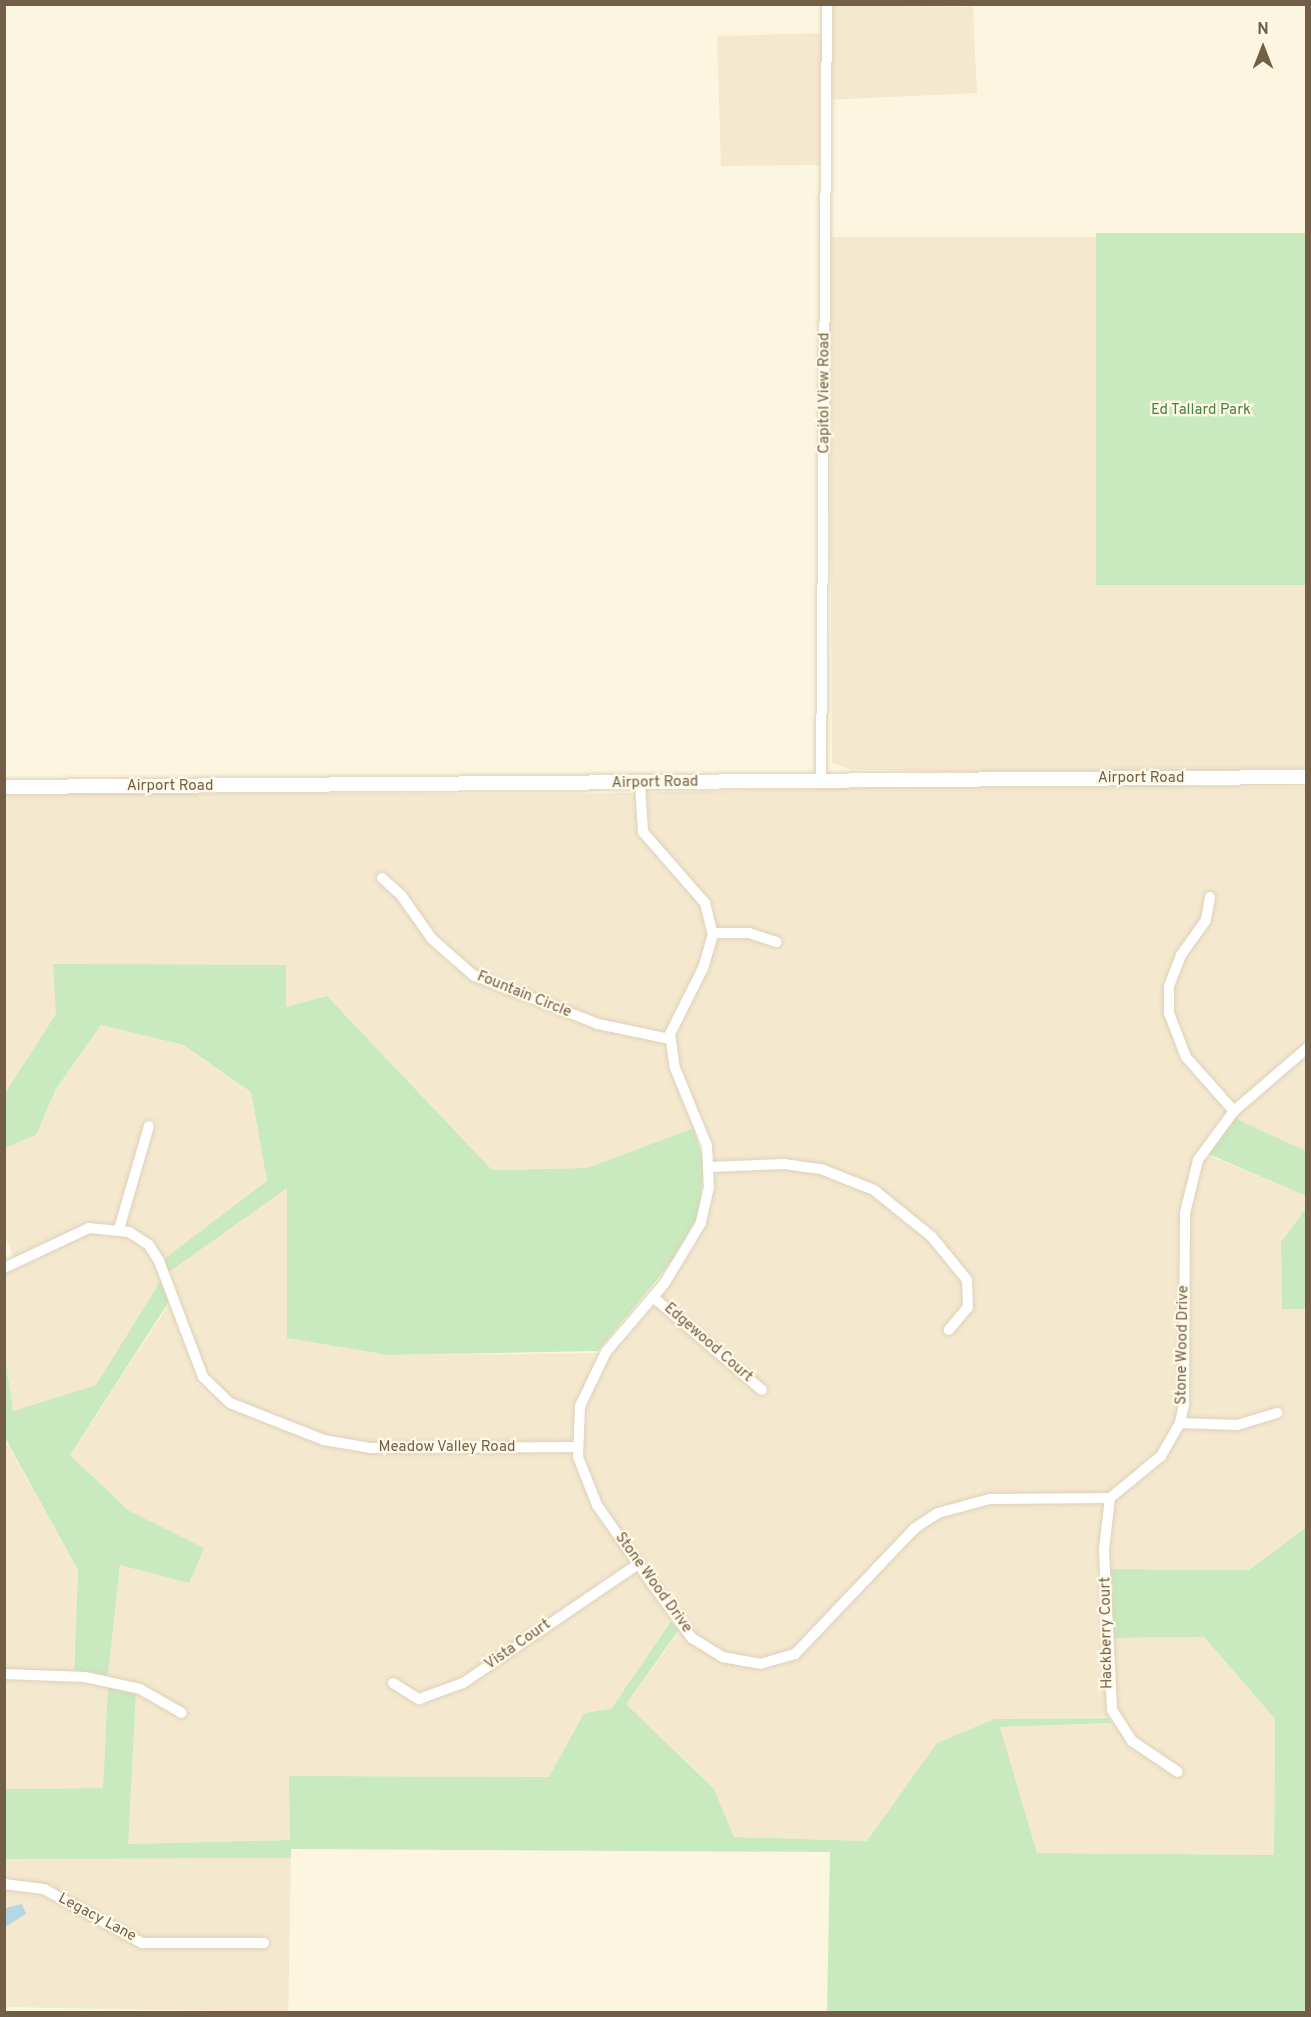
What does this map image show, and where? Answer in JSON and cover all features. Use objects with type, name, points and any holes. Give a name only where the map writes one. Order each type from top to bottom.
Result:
[{"type":"street","name":"Capitol View Road","points":[[821,781],[827,4]]},
{"type":"street","name":"Airport Road","points":[[4,787],[640,784],[1306,777]]},
{"type":"street","points":[[640,784],[643,832],[705,903],[713,933],[670,1039]]},
{"type":"street","name":"Fountain Circle","points":[[382,878],[401,895],[432,939],[473,975],[598,1024],[670,1039]]},
{"type":"street","points":[[1210,897],[1206,920],[1181,955],[1169,987],[1168,1013],[1186,1057],[1234,1111]]},
{"type":"street","points":[[713,933],[750,933],[777,942]]},
{"type":"street","name":"Stone Wood Drive","points":[[670,1039],[709,1167],[701,1224],[653,1297],[606,1352],[580,1406],[578,1447],[597,1505],[692,1638],[722,1658],[760,1664],[811,1643],[915,1528],[938,1513],[990,1499],[1110,1498],[1161,1456],[1180,1423],[1189,1187],[1206,1145],[1234,1111],[1306,1049]]},
{"type":"street","points":[[119,1229],[149,1126]]},
{"type":"street","points":[[709,1167],[784,1164],[821,1169],[874,1190],[932,1236],[967,1280],[968,1307],[949,1330]]},
{"type":"street","name":"Meadow Valley Road","points":[[4,1268],[89,1228],[119,1229],[149,1245],[203,1377],[230,1403],[324,1440],[371,1448],[578,1447]]},
{"type":"street","name":"Edgewood Court","points":[[653,1297],[762,1390]]},
{"type":"street","points":[[1180,1423],[1237,1425],[1277,1413]]},
{"type":"street","name":"Hackberry Court","points":[[1110,1498],[1104,1550],[1112,1710],[1132,1741],[1178,1772]]},
{"type":"street","name":"Vista Court","points":[[393,1683],[419,1699],[463,1683],[638,1564]]},
{"type":"street","points":[[4,1674],[85,1677],[140,1689],[182,1713]]},
{"type":"street","name":"Legacy Lane","points":[[4,1884],[44,1889],[142,1943],[264,1944]]},
{"type":"shaded area","points":[[827,5],[973,7],[977,93],[827,100],[826,165],[721,166],[717,36],[827,33]]},
{"type":"shaded area","points":[[829,237],[1096,237],[1097,584],[1306,585],[1306,769],[983,773],[849,769],[832,763]]},
{"type":"shaded area","points":[[1021,784],[1306,787],[1306,1151],[1224,1114],[1198,1151],[1306,1196],[1306,1208],[1281,1242],[1282,1309],[1306,1309],[1306,1527],[1249,1570],[1098,1569],[1101,1638],[1204,1637],[1275,1719],[1274,1855],[1037,1853],[1000,1727],[1121,1723],[1118,1717],[994,1719],[937,1743],[867,1841],[734,1837],[714,1789],[626,1704],[684,1625],[676,1613],[611,1709],[584,1713],[549,1777],[290,1776],[290,1840],[127,1844],[137,1683],[108,1676],[120,1565],[188,1582],[130,1512],[70,1455],[177,1292],[169,1272],[287,1187],[389,1355],[608,1353],[694,1247],[704,1226],[713,1154],[704,1125],[587,1168],[492,1170],[327,996],[286,1007],[285,965],[56,1014],[5,1095],[5,793],[579,794]]},
{"type":"shaded area","points":[[101,1025],[182,1045],[251,1092],[267,1181],[157,1265],[162,1278],[96,1385],[13,1411],[4,1349],[4,1272],[17,1266],[5,1236],[5,1148],[36,1135],[56,1089]]},
{"type":"shaded area","points":[[4,1438],[78,1570],[73,1679],[108,1685],[103,1788],[5,1789]]},
{"type":"shaded area","points":[[4,1853],[291,1858],[288,2012],[4,2007]]},
{"type":"green space","name":"Ed Tallard Park","points":[[1096,233],[1306,233],[1306,585],[1096,585]]},
{"type":"green space","points":[[53,964],[286,965],[286,1007],[327,996],[492,1170],[587,1168],[694,1128],[704,1164],[699,1213],[677,1255],[598,1351],[389,1355],[287,1338],[287,1188],[169,1272],[164,1259],[267,1181],[251,1092],[183,1045],[101,1025],[56,1089],[36,1135],[5,1148],[4,1095],[56,1014]]},
{"type":"green space","points":[[1232,1117],[1306,1151],[1306,1196],[1206,1153]]},
{"type":"green space","points":[[1306,1208],[1306,1309],[1282,1309],[1281,1242]]},
{"type":"green space","points":[[162,1278],[170,1300],[70,1455],[129,1511],[204,1548],[189,1583],[120,1565],[108,1676],[74,1670],[78,1570],[5,1438],[4,1349],[13,1411],[96,1385]]},
{"type":"green space","points":[[1306,1527],[1306,2012],[827,2012],[830,1852],[291,1849],[291,1858],[5,1859],[4,1789],[103,1788],[108,1685],[136,1693],[128,1844],[290,1840],[289,1776],[549,1777],[584,1713],[611,1709],[671,1621],[679,1630],[626,1704],[714,1789],[734,1837],[867,1841],[937,1743],[994,1719],[1109,1718],[1112,1723],[1000,1727],[1037,1853],[1274,1855],[1275,1719],[1204,1637],[1110,1638],[1108,1569],[1249,1570]]},
{"type":"water","points":[[22,1904],[26,1914],[5,1927],[5,1908]]}]
